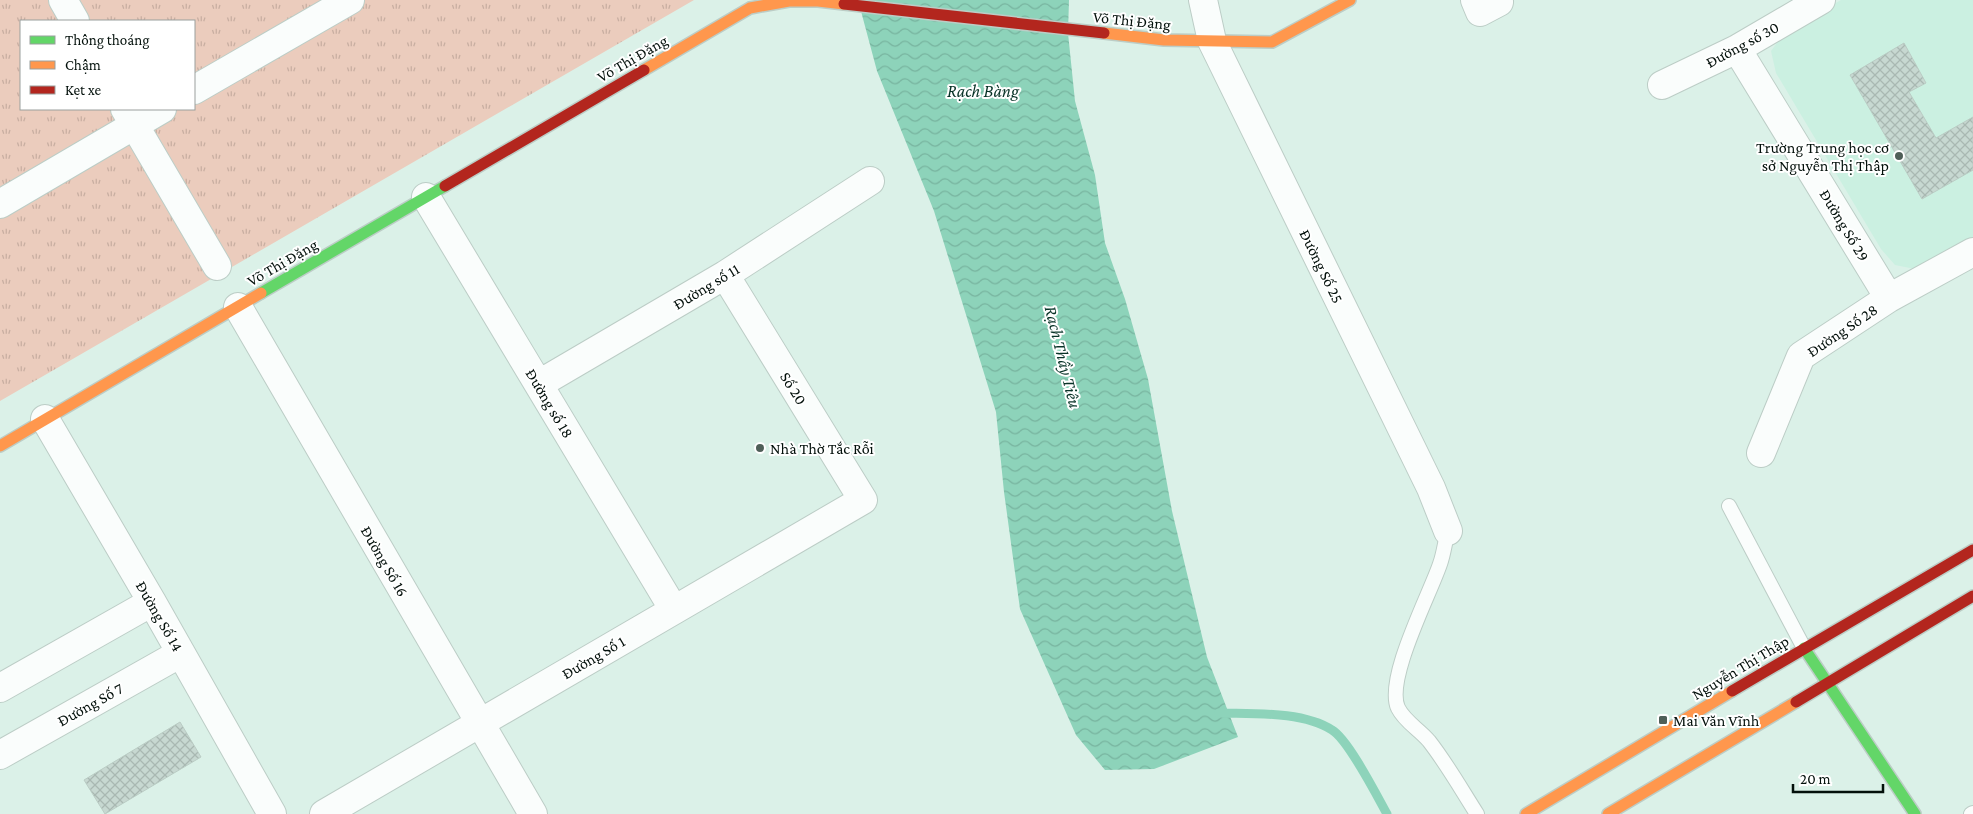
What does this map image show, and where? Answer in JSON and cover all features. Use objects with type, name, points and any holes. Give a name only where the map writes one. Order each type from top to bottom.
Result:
[{"type":"street","points":[[63,0],[74,20]]},
{"type":"street","points":[[195,89],[350,0]]},
{"type":"street","name":"Đường Số 25","points":[[1203,0],[1212,41],[1432,488],[1448,530]]},
{"type":"street","name":"Võ Thị Đặng","points":[[0,446],[750,8],[790,1],[818,1],[1164,40],[1272,42],[1350,0]]},
{"type":"street","name":"Đường số 30","points":[[1662,85],[1737,49],[1821,0]]},
{"type":"street","name":"Đường Số 29","points":[[1737,49],[1889,298]]},
{"type":"street","points":[[0,204],[130,117],[158,110]]},
{"type":"street","points":[[130,117],[217,266]]},
{"type":"street","name":"Đường số 11","points":[[539,384],[725,275],[870,181]]},
{"type":"street","name":"Đường số 18","points":[[426,197],[674,610]]},
{"type":"street","name":"Đường Số 28","points":[[1761,453],[1801,356],[1889,298],[1973,252]]},
{"type":"street","name":"Số 20","points":[[725,275],[863,500]]},
{"type":"street","name":"Đường Số 16","points":[[238,307],[533,814]]},
{"type":"street","name":"Đường Số 14","points":[[45,419],[152,602],[272,814]]},
{"type":"street","name":"Đường Số 1","points":[[324,814],[863,500]]},
{"type":"street","name":"Nguyễn Thị Thập","points":[[1526,814],[1804,648],[1973,550]]},
{"type":"street","points":[[1608,814],[1973,596]]},
{"type":"street","points":[[0,688],[152,602]]},
{"type":"street","points":[[1804,648],[1915,814]]},
{"type":"street","name":"Đường Số 7","points":[[0,755],[181,653]]},
{"type":"lane","points":[[1729,506],[1804,648]]},
{"type":"lane","points":[[1448,530],[1441,562],[1402,660],[1396,685],[1397,706],[1405,719],[1426,738],[1438,753],[1477,814]]},
{"type":"shaded area","name":"Trường Trung học cơ sở Nguyễn Thị Thập","points":[[1841,0],[1973,0],[1973,238],[1915,269],[1895,265],[1881,249],[1776,73],[1771,51],[1785,32]]},
{"type":"green space","points":[[0,0],[694,0],[0,401]]},
{"type":"water","name":"Rạch Bàng","points":[[858,0],[1069,0],[1068,33],[1075,101],[1095,175],[1105,243],[1125,299],[1148,379],[1172,511],[1207,657],[1238,737],[1154,769],[1105,770],[1076,735],[1020,609],[1004,492],[996,412],[934,211],[877,71]]},
{"type":"building","points":[[1904,43],[1926,83],[1909,92],[1936,138],[1973,117],[1973,170],[1922,199],[1850,75]]},
{"type":"building","points":[[180,722],[201,757],[105,814],[84,780]]},
{"type":"waterway","points":[[1219,713],[1277,715],[1307,719],[1332,730],[1339,735],[1354,756],[1387,814]]},
{"type":"traffic: fast","points":[[261,293],[445,186]]},
{"type":"traffic: fast","points":[[1804,648],[1915,814]]},
{"type":"traffic: slow","points":[[1104,33],[1164,40],[1272,42],[1350,0]]},
{"type":"traffic: slow","points":[[644,70],[750,8],[789,1],[818,1],[844,4]]},
{"type":"traffic: slow","points":[[0,446],[261,293]]},
{"type":"traffic: slow","points":[[1526,814],[1732,691]]},
{"type":"traffic: slow","points":[[1608,814],[1796,702]]},
{"type":"traffic: jam","points":[[844,4],[1104,33]]},
{"type":"traffic: jam","points":[[445,186],[644,70]]},
{"type":"traffic: jam","points":[[1732,691],[1973,550]]},
{"type":"traffic: jam","points":[[1796,702],[1973,596]]},
{"type":"place","name":"Trường Trung học cơ sở Nguyễn Thị Thập","points":[[1899,156]]},
{"type":"place","name":"Nhà Thờ Tắc Rỗi","points":[[760,448]]},
{"type":"place","name":"Mai Văn Vĩnh","points":[[1663,720]]},
{"type":"water label","name":"Rạch Thầy Tiêu","points":[[1063,357]]}]
